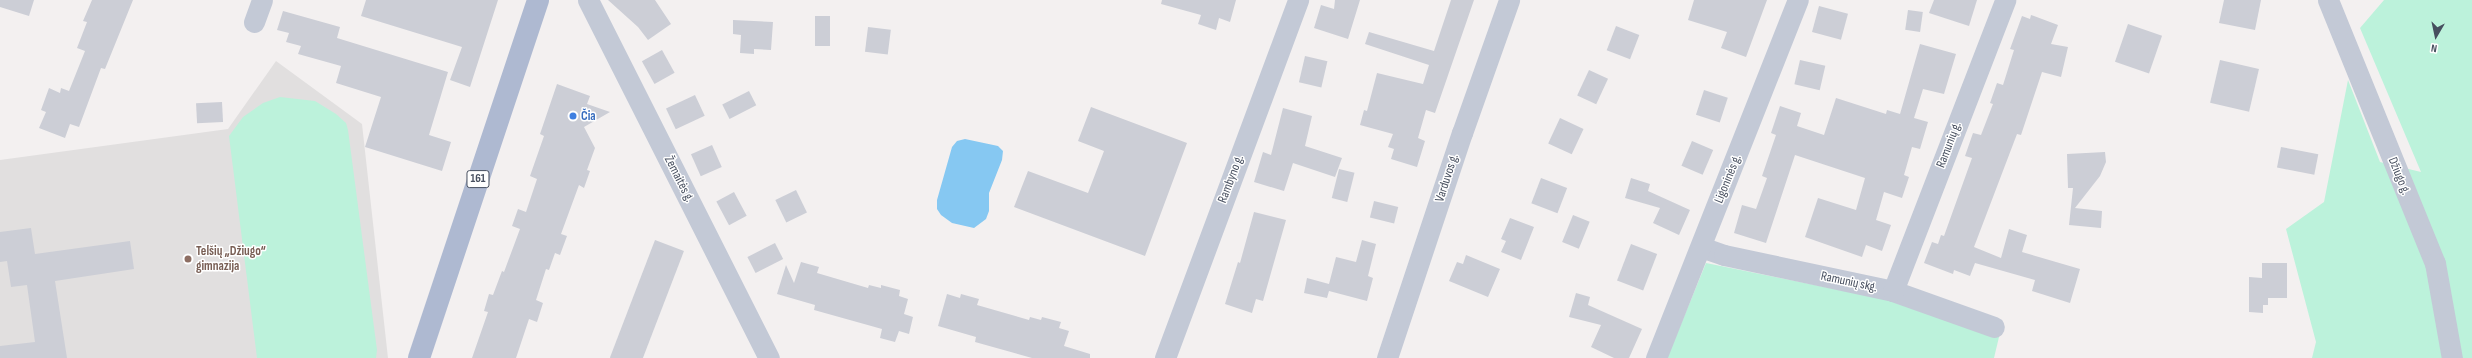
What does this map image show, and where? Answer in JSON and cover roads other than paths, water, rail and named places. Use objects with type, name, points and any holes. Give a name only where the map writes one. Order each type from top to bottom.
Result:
[{"type":"main road","name":"161","points":[[419,358],[538,0]]},
{"type":"street","points":[[254,22],[262,0]]},
{"type":"street","name":"Žemaitės g.","points":[[588,0],[769,358]]},
{"type":"street","name":"Rambyno g.","points":[[1164,358],[1298,0]]},
{"type":"street","name":"Varduvos g.","points":[[1387,358],[1462,133],[1509,0]]},
{"type":"street","name":"Ligoninės g.","points":[[1656,358],[1798,0]]},
{"type":"street","name":"Ramunių g.","points":[[1893,290],[2005,0]]},
{"type":"street","name":"Džiugo g.","points":[[2328,0],[2435,263],[2452,358]]},
{"type":"street","name":"Ramunių skg.","points":[[1701,247],[1724,254],[1893,290],[1994,327]]},
{"type":"water","points":[[965,139],[998,146],[1003,151],[1002,160],[989,193],[989,211],[986,219],[974,228],[952,223],[941,215],[937,209],[937,200],[952,147],[957,141]]},
{"type":"place","name":"Čia","points":[[573,116]]},
{"type":"place","name":"Telšių „Džiugo“ gimnazija","points":[[188,259]]}]
